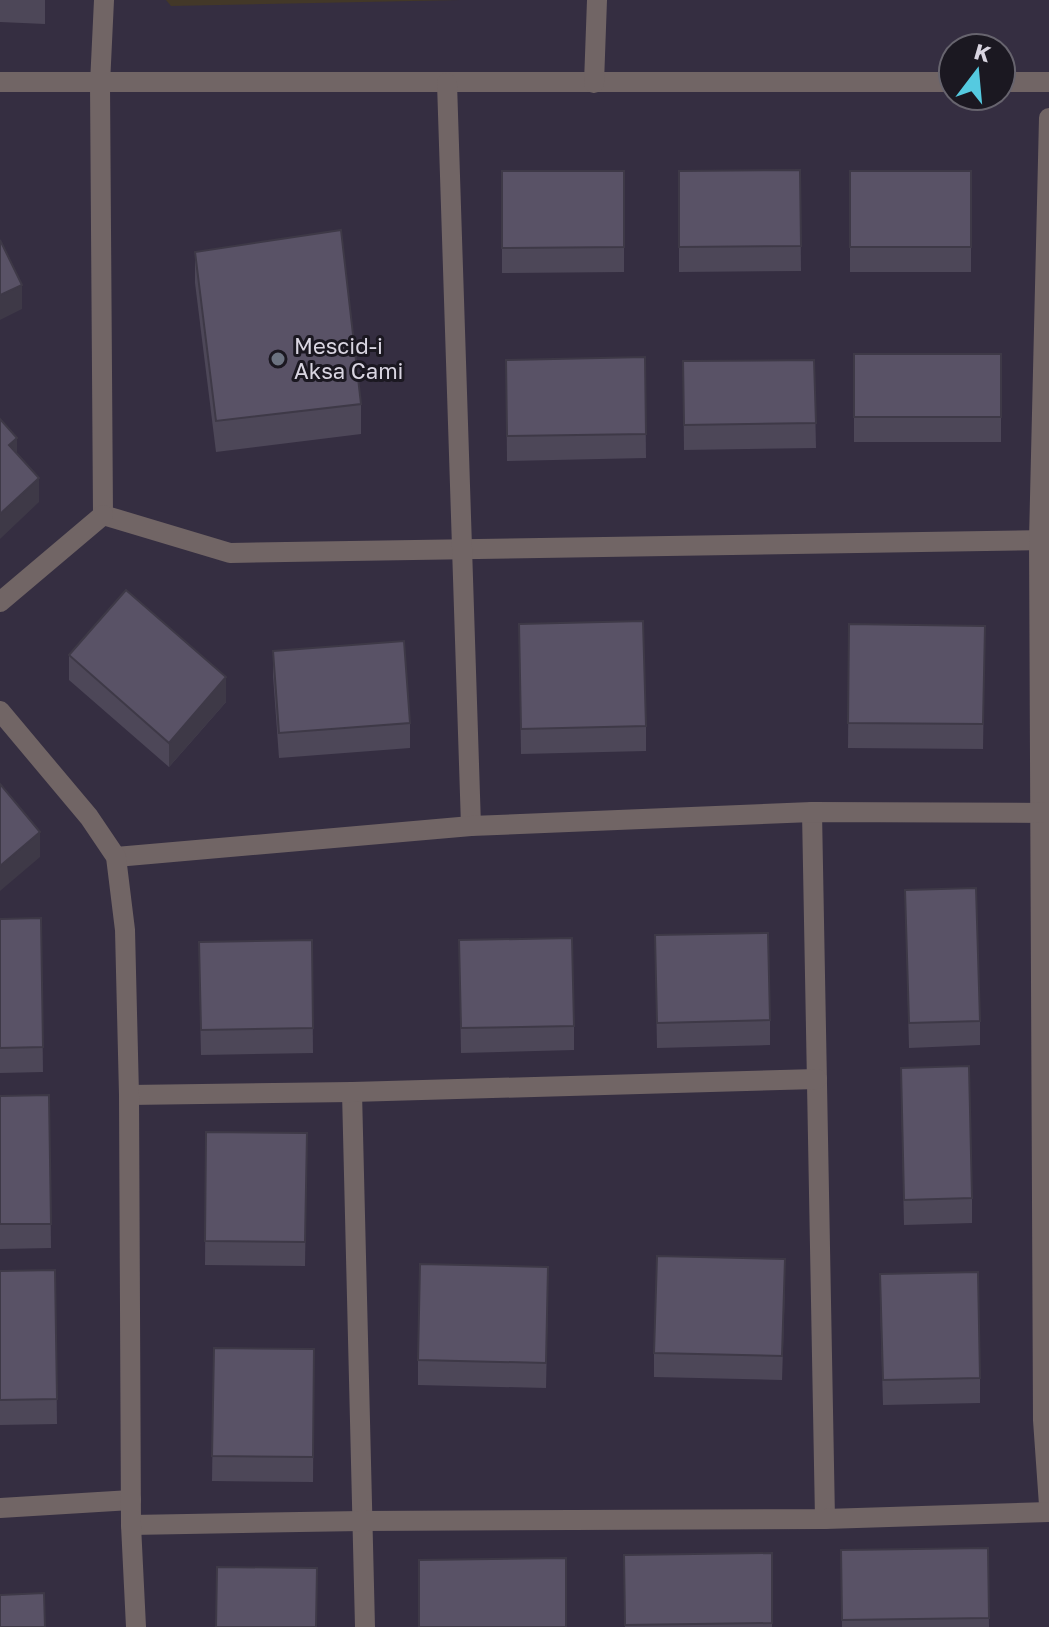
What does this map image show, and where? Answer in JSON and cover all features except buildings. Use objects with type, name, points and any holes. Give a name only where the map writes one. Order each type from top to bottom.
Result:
[{"type":"street","points":[[103,515],[100,84],[104,0]]},
{"type":"street","points":[[594,83],[597,0]]},
{"type":"street","points":[[0,82],[937,82]]},
{"type":"street","points":[[1017,82],[1049,82]]},
{"type":"street","points":[[447,83],[471,826]]},
{"type":"street","points":[[1049,118],[1044,540],[1046,1420],[1049,1505]]},
{"type":"street","points":[[103,515],[230,553],[1044,540]]},
{"type":"street","points":[[0,602],[103,515]]},
{"type":"street","points":[[0,711],[89,817],[116,857],[125,930],[131,1525],[136,1627]]},
{"type":"street","points":[[116,857],[471,826],[812,812],[1045,813]]},
{"type":"street","points":[[812,812],[825,1519]]},
{"type":"street","points":[[129,1095],[817,1079]]},
{"type":"street","points":[[352,1092],[365,1627]]},
{"type":"street","points":[[0,1508],[131,1500]]},
{"type":"street","points":[[131,1525],[825,1519],[1049,1512]]},
{"type":"shaded area","points":[[166,0],[460,0],[171,6]]},
{"type":"place","name":"Mescid-i Aksa Cami","points":[[278,359]]}]
